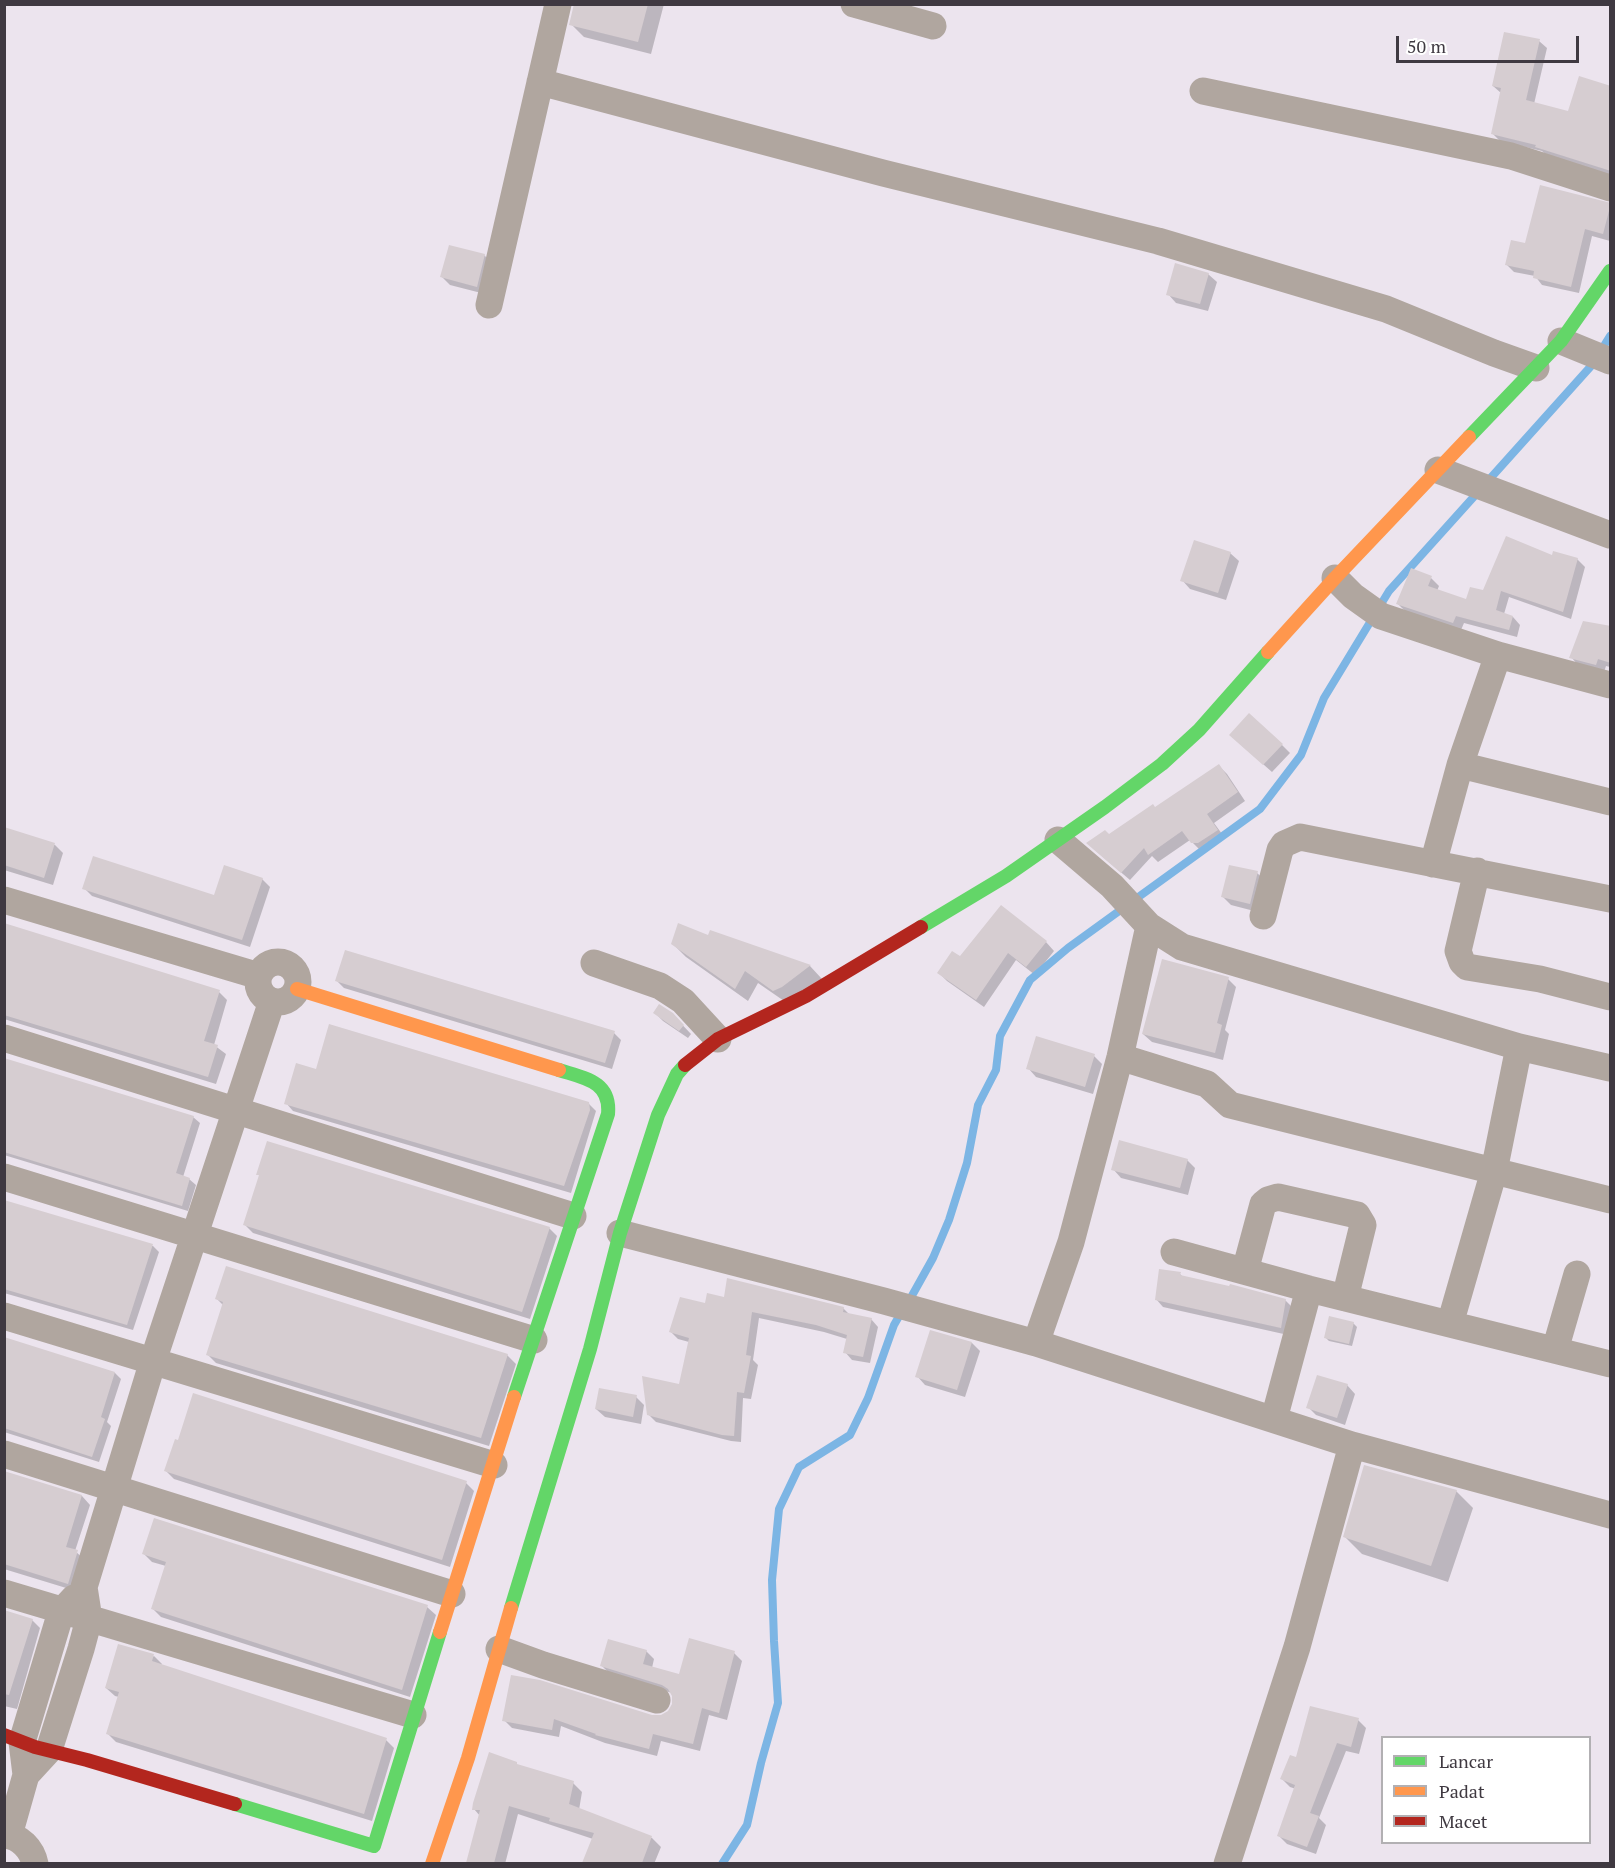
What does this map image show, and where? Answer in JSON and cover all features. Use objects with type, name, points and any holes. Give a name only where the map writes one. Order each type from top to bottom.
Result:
[{"type":"main road","points":[[432,1863],[468,1758],[590,1349],[620,1233],[658,1115],[677,1074],[690,1060],[718,1039],[806,996],[1006,876],[1153,771],[1199,730],[1344,587],[1451,475],[1536,368],[1569,344],[1611,271]]},
{"type":"main road","points":[[13,1738],[374,1846],[413,1715],[573,1216],[608,1114],[608,1096],[605,1090],[587,1079],[297,989]]},
{"type":"street","points":[[489,305],[558,4]]},
{"type":"street","points":[[854,4],[933,26]]},
{"type":"street","points":[[540,82],[882,172],[1158,240],[1386,309],[1536,368]]},
{"type":"street","points":[[1203,91],[1511,156],[1611,188]]},
{"type":"street","points":[[1569,344],[1609,361]]},
{"type":"street","points":[[1451,475],[1611,535]]},
{"type":"street","points":[[1344,587],[1381,616],[1498,655],[1611,685]]},
{"type":"street","points":[[1433,864],[1460,765],[1498,655]]},
{"type":"street","points":[[1460,765],[1611,802]]},
{"type":"street","points":[[1263,916],[1280,850],[1284,844],[1300,837],[1611,899]]},
{"type":"street","points":[[1058,840],[1112,886],[1141,917],[1182,947],[1519,1047],[1611,1068]]},
{"type":"street","points":[[1477,871],[1458,951],[1461,962],[1467,967],[1540,979],[1611,997]]},
{"type":"street","points":[[4,900],[259,976]]},
{"type":"street","points":[[1036,1343],[1071,1242],[1119,1057],[1141,917]]},
{"type":"street","points":[[285,963],[296,973],[297,989],[290,998],[278,1002],[272,1001],[260,991],[259,976],[269,964],[285,963]]},
{"type":"street","points":[[594,963],[660,986],[683,1001],[718,1039]]},
{"type":"street","points":[[35,1863],[29,1849],[21,1840],[7,1835],[26,1775],[49,1750],[89,1619],[84,1587],[153,1361],[272,1001]]},
{"type":"street","points":[[4,1038],[573,1216]]},
{"type":"street","points":[[1450,1324],[1494,1172],[1519,1047]]},
{"type":"street","points":[[1119,1057],[1207,1084],[1230,1105],[1611,1200]]},
{"type":"street","points":[[4,1177],[534,1340]]},
{"type":"street","points":[[1245,1271],[1263,1204],[1268,1200],[1278,1197],[1357,1215],[1363,1225],[1345,1298]]},
{"type":"street","points":[[620,1233],[1036,1343],[1352,1445],[1611,1515]]},
{"type":"street","points":[[1174,1252],[1309,1289],[1611,1364]]},
{"type":"street","points":[[1555,1350],[1577,1274]]},
{"type":"street","points":[[1274,1419],[1309,1289]]},
{"type":"street","points":[[4,1316],[494,1465]]},
{"type":"street","points":[[1227,1863],[1297,1647],[1352,1445]]},
{"type":"street","points":[[4,1454],[452,1594]]},
{"type":"street","points":[[26,1775],[13,1738],[61,1612],[84,1587]]},
{"type":"street","points":[[4,1593],[61,1612],[413,1715]]},
{"type":"street","points":[[499,1649],[657,1700]]},
{"type":"building","points":[[574,4],[648,4],[638,42],[569,25]]},
{"type":"building","points":[[1504,32],[1540,39],[1526,100],[1568,111],[1579,76],[1611,86],[1611,171],[1535,147],[1536,145],[1491,134],[1501,88],[1492,86]]},
{"type":"building","points":[[1540,185],[1611,203],[1603,234],[1585,229],[1571,287],[1533,278],[1534,271],[1505,265],[1511,240],[1525,243]]},
{"type":"building","points":[[449,245],[485,254],[477,287],[440,277]]},
{"type":"building","points":[[1175,263],[1209,273],[1200,304],[1166,295]]},
{"type":"building","points":[[1506,536],[1552,555],[1553,551],[1578,558],[1563,612],[1501,591],[1496,610],[1513,616],[1509,630],[1456,616],[1453,623],[1396,604],[1411,568],[1432,576],[1428,586],[1466,599],[1470,587],[1483,590]]},
{"type":"building","points":[[1194,540],[1231,552],[1218,593],[1180,581]]},
{"type":"building","points":[[1583,621],[1611,626],[1611,663],[1598,659],[1596,665],[1569,658]]},
{"type":"building","points":[[1249,713],[1283,744],[1263,765],[1229,735]]},
{"type":"building","points":[[1219,764],[1238,792],[1207,814],[1218,830],[1198,843],[1191,843],[1182,831],[1148,855],[1144,848],[1121,873],[1086,843],[1105,830],[1109,834],[1153,804],[1155,807]]},
{"type":"building","points":[[4,827],[55,843],[44,878],[4,865]]},
{"type":"building","points":[[93,856],[214,895],[224,865],[263,878],[242,940],[82,889]]},
{"type":"building","points":[[1229,865],[1258,871],[1250,904],[1221,897]]},
{"type":"building","points":[[1001,905],[1047,941],[1026,967],[1008,953],[976,1000],[937,973],[952,951],[960,956]]},
{"type":"building","points":[[4,923],[220,990],[204,1041],[218,1045],[208,1077],[4,1015]]},
{"type":"building","points":[[678,923],[708,935],[710,930],[811,965],[773,991],[745,971],[735,989],[671,944]]},
{"type":"building","points":[[345,950],[615,1031],[605,1063],[335,981]]},
{"type":"building","points":[[1162,959],[1229,977],[1217,1023],[1222,1025],[1215,1053],[1142,1034]]},
{"type":"building","points":[[659,1004],[673,1013],[684,1025],[679,1031],[653,1013]]},
{"type":"building","points":[[329,1024],[589,1102],[590,1110],[564,1186],[284,1104],[296,1063],[316,1069]]},
{"type":"building","points":[[1036,1036],[1095,1054],[1085,1087],[1026,1069]]},
{"type":"building","points":[[4,1058],[194,1116],[176,1173],[190,1178],[182,1206],[4,1152]]},
{"type":"building","points":[[1119,1140],[1188,1159],[1180,1188],[1111,1170]]},
{"type":"building","points":[[267,1141],[550,1227],[522,1312],[243,1225]]},
{"type":"building","points":[[4,1200],[153,1244],[127,1325],[4,1289]]},
{"type":"building","points":[[226,1266],[508,1354],[481,1438],[206,1355],[223,1302],[215,1299]]},
{"type":"building","points":[[1159,1269],[1181,1272],[1180,1275],[1229,1286],[1230,1284],[1286,1299],[1281,1328],[1155,1300]]},
{"type":"building","points":[[727,1278],[844,1307],[843,1312],[872,1318],[863,1357],[843,1353],[847,1335],[816,1325],[752,1312],[746,1355],[751,1356],[744,1393],[737,1392],[734,1436],[722,1435],[647,1415],[642,1376],[679,1384],[689,1338],[669,1332],[680,1297],[705,1303],[707,1293],[724,1297]]},
{"type":"building","points":[[1329,1316],[1354,1322],[1349,1344],[1324,1338]]},
{"type":"building","points":[[930,1330],[972,1342],[957,1390],[915,1377]]},
{"type":"building","points":[[4,1337],[115,1372],[101,1417],[105,1419],[92,1457],[4,1428]]},
{"type":"building","points":[[1317,1375],[1348,1384],[1337,1418],[1306,1408]]},
{"type":"building","points":[[599,1388],[637,1395],[633,1417],[595,1409]]},
{"type":"building","points":[[193,1393],[467,1481],[442,1560],[164,1471],[175,1439],[178,1440]]},
{"type":"building","points":[[1364,1465],[1457,1490],[1431,1566],[1343,1537]]},
{"type":"building","points":[[4,1471],[82,1495],[66,1547],[78,1550],[68,1584],[4,1564]]},
{"type":"building","points":[[154,1518],[428,1605],[402,1690],[151,1609],[166,1562],[142,1554]]},
{"type":"building","points":[[4,1610],[33,1619],[9,1695],[4,1694]]},
{"type":"building","points":[[689,1638],[735,1651],[719,1713],[702,1708],[693,1744],[653,1734],[649,1749],[595,1735],[554,1719],[552,1730],[502,1721],[511,1675],[540,1680],[652,1715],[661,1715],[668,1711],[672,1704],[672,1696],[668,1689],[662,1685],[600,1666],[608,1639],[647,1650],[643,1664],[679,1674]]},
{"type":"building","points":[[118,1644],[154,1654],[152,1661],[387,1738],[364,1814],[106,1734],[119,1692],[105,1688]]},
{"type":"building","points":[[1310,1706],[1359,1718],[1351,1747],[1337,1743],[1310,1813],[1319,1816],[1307,1847],[1277,1836],[1295,1785],[1280,1779],[1290,1755],[1296,1757]]},
{"type":"building","points":[[489,1752],[517,1762],[517,1764],[574,1781],[569,1804],[652,1836],[642,1863],[582,1863],[594,1833],[549,1821],[550,1818],[509,1806],[494,1863],[466,1863],[480,1810],[472,1810],[473,1803]]},
{"type":"waterway","points":[[1487,482],[1592,365],[1610,336]]},
{"type":"waterway","points":[[909,1301],[933,1258],[949,1220],[967,1163],[978,1105],[996,1070],[1000,1036],[1030,980],[1068,948],[1260,809],[1301,755],[1324,698],[1389,591],[1479,491]]},
{"type":"waterway","points":[[722,1864],[747,1825],[778,1703],[772,1580],[779,1509],[799,1467],[850,1435],[868,1398],[894,1325],[902,1311]]},
{"type":"traffic: fast","points":[[1469,437],[1561,341],[1610,271]]},
{"type":"traffic: fast","points":[[921,927],[1006,876],[1162,764],[1199,730],[1268,652]]},
{"type":"traffic: fast","points":[[511,1608],[590,1349],[620,1233],[658,1115],[677,1074],[685,1065]]},
{"type":"traffic: fast","points":[[514,1397],[608,1114],[608,1103],[600,1088],[586,1079],[559,1070]]},
{"type":"traffic: fast","points":[[235,1804],[374,1846],[440,1632]]},
{"type":"traffic: slow","points":[[1268,652],[1469,437]]},
{"type":"traffic: slow","points":[[297,989],[559,1070]]},
{"type":"traffic: slow","points":[[440,1632],[514,1397]]},
{"type":"traffic: slow","points":[[432,1864],[468,1758],[511,1608]]},
{"type":"traffic: jam","points":[[685,1065],[718,1039],[806,996],[921,927]]},
{"type":"traffic: jam","points":[[4,1735],[35,1747],[235,1804]]}]
